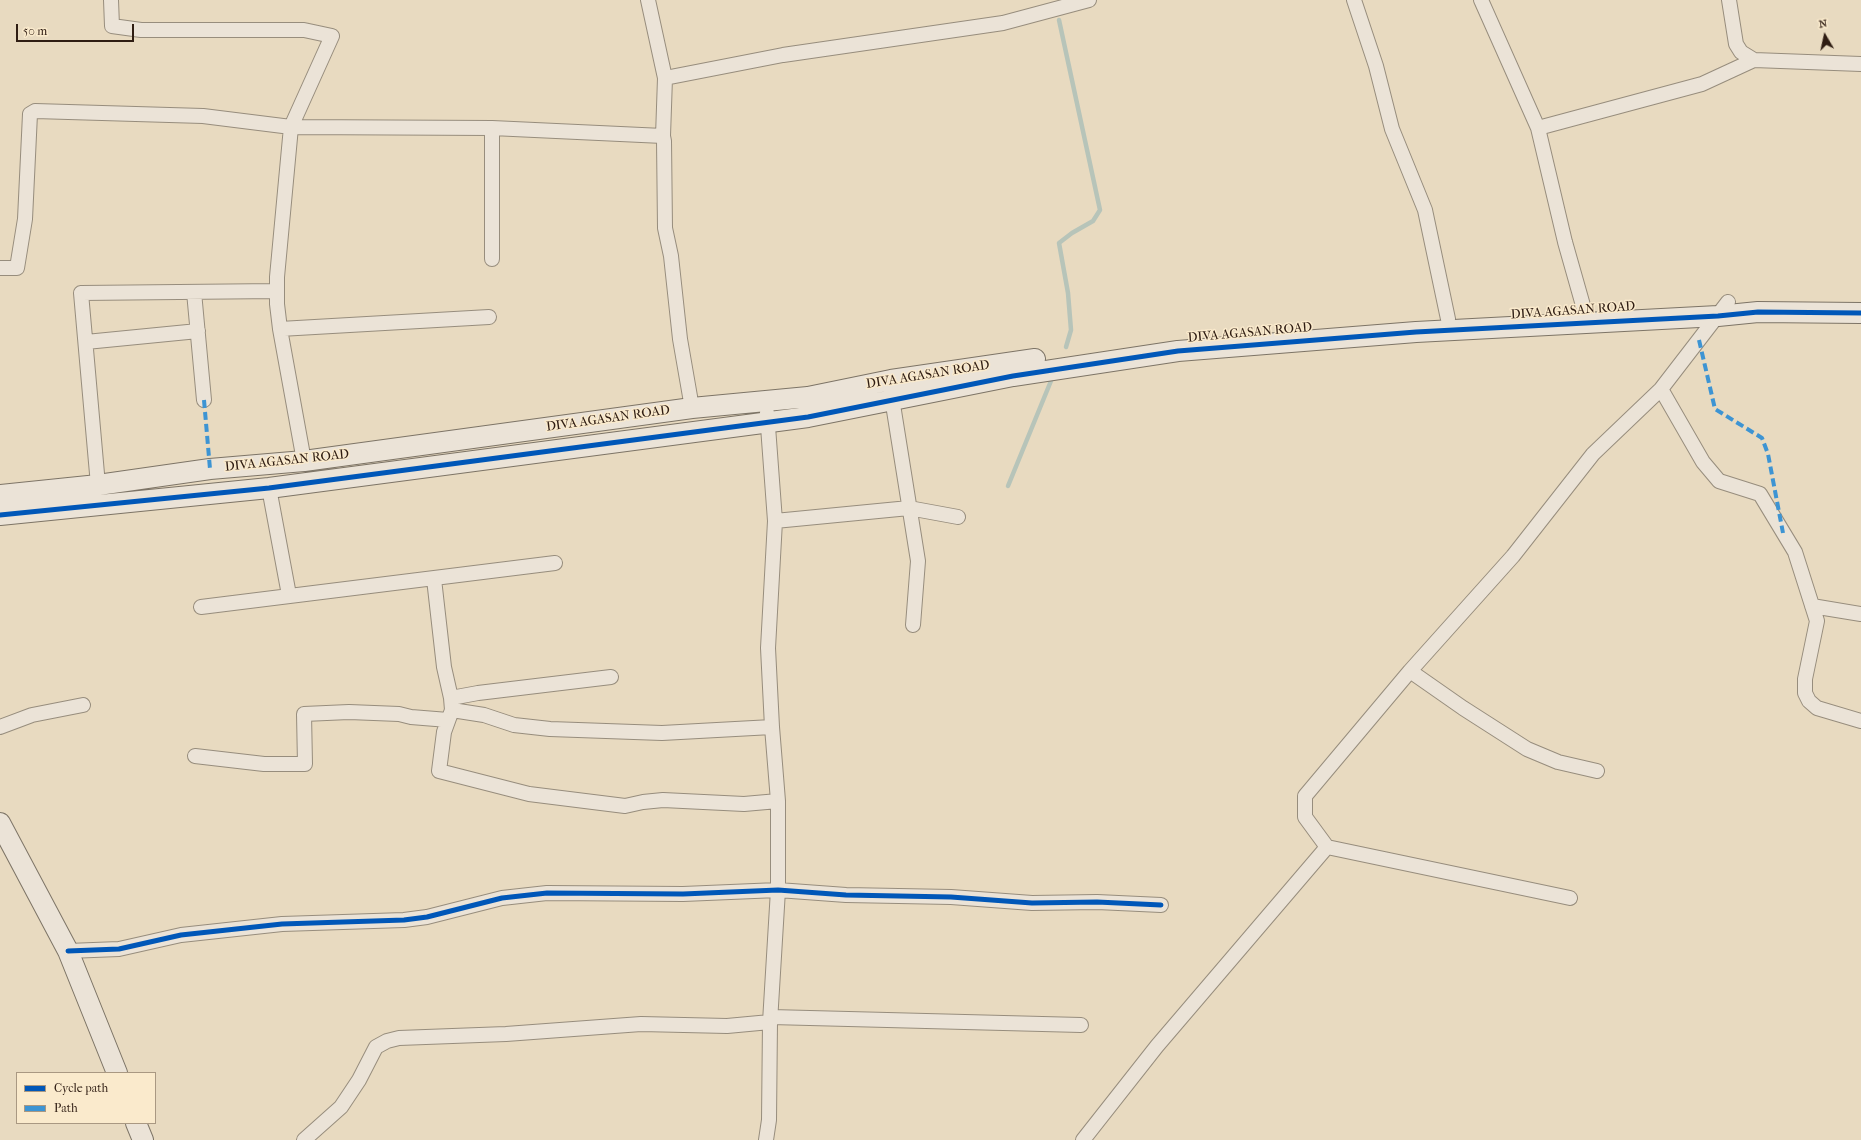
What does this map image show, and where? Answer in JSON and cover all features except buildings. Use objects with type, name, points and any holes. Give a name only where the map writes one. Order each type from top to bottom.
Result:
[{"type":"street","points":[[111,0],[112,26],[141,30],[304,30],[332,36],[291,127],[277,277],[280,329],[304,461]]},
{"type":"street","points":[[648,0],[665,78],[663,136],[665,228],[670,256],[680,340],[692,408]]},
{"type":"street","points":[[665,78],[783,55],[1003,23],[1072,2],[1089,0]]},
{"type":"street","points":[[1354,0],[1376,66],[1392,129],[1425,210],[1448,319]]},
{"type":"street","points":[[1481,0],[1538,128],[1565,242],[1584,309]]},
{"type":"street","points":[[1730,0],[1736,44],[1741,52],[1754,60]]},
{"type":"street","points":[[1538,128],[1702,84],[1754,60],[1861,64]]},
{"type":"street","points":[[0,268],[17,268],[25,219],[30,114],[42,110],[203,116],[291,127],[492,128],[663,136]]},
{"type":"street","points":[[492,128],[492,259]]},
{"type":"street","points":[[98,485],[81,293],[277,291]]},
{"type":"street","points":[[194,292],[204,400]]},
{"type":"street","name":"DIVA AGASAN ROAD","points":[[0,495],[98,485],[210,469],[304,461],[692,408],[808,397],[891,380],[1215,334],[1584,309],[1723,309],[1861,303]]},
{"type":"street","points":[[0,516],[269,488],[808,417],[1013,376],[1178,351],[1723,309],[1758,312],[1861,313]]},
{"type":"street","points":[[1570,898],[1327,846],[1305,817],[1305,796],[1410,670],[1513,556],[1594,454],[1660,389],[1723,309]]},
{"type":"street","points":[[280,329],[489,317]]},
{"type":"street","points":[[86,342],[198,331]]},
{"type":"street","points":[[891,380],[892,401],[918,561],[913,625]]},
{"type":"street","points":[[1660,389],[1703,462],[1719,481],[1760,494],[1795,552],[1817,621],[1805,679],[1805,693],[1809,701],[1817,708],[1861,721]]},
{"type":"street","points":[[766,401],[775,522],[768,648],[778,801],[778,890],[770,1020],[769,1120],[766,1140]]},
{"type":"street","points":[[269,488],[289,595]]},
{"type":"street","points":[[775,522],[909,508],[958,517]]},
{"type":"street","points":[[201,606],[434,579],[555,563]]},
{"type":"street","points":[[434,579],[444,666],[451,709],[444,732],[439,771],[529,794],[625,806],[663,800],[744,804],[778,801]]},
{"type":"street","points":[[1812,606],[1861,614]]},
{"type":"street","points":[[1410,670],[1463,708],[1527,749],[1558,762],[1598,771]]},
{"type":"street","points":[[195,756],[264,764],[304,764],[304,714],[349,712],[399,714],[411,717],[451,709],[478,692],[611,677]]},
{"type":"street","points":[[0,727],[32,715],[83,705]]},
{"type":"street","points":[[451,709],[484,715],[514,724],[550,729],[662,733],[772,727]]},
{"type":"street","points":[[0,823],[68,950],[117,1072]]},
{"type":"street","points":[[1083,1140],[1157,1046],[1327,846]]},
{"type":"street","points":[[68,950],[119,949],[181,935],[282,924],[404,920],[427,917],[502,898],[547,893],[684,894],[778,890],[846,895],[952,897],[1032,903],[1097,902],[1161,905]]},
{"type":"street","points":[[304,1140],[341,1107],[359,1080],[376,1047],[387,1041],[399,1038],[506,1034],[641,1024],[727,1026],[770,1020],[1081,1025]]},
{"type":"street","points":[[136,1124],[143,1140]]},
{"type":"waterway","points":[[1059,20],[1100,210],[1093,221],[1072,233],[1059,243],[1068,293],[1071,330],[1066,347]]},
{"type":"waterway","points":[[1008,486],[1053,376]]},
{"type":"marked path","points":[[1699,340],[1715,409],[1762,438],[1768,454],[1783,533]]},
{"type":"marked path","points":[[204,400],[210,469]]},
{"type":"cycle path","points":[[0,515],[269,488],[808,417],[1013,376],[1178,351],[1416,332],[1718,316],[1758,312],[1861,313]]},
{"type":"cycle path","points":[[68,951],[119,949],[181,935],[282,924],[404,920],[427,917],[502,898],[547,893],[683,894],[778,890],[846,895],[951,897],[1032,903],[1097,902],[1161,905]]}]
